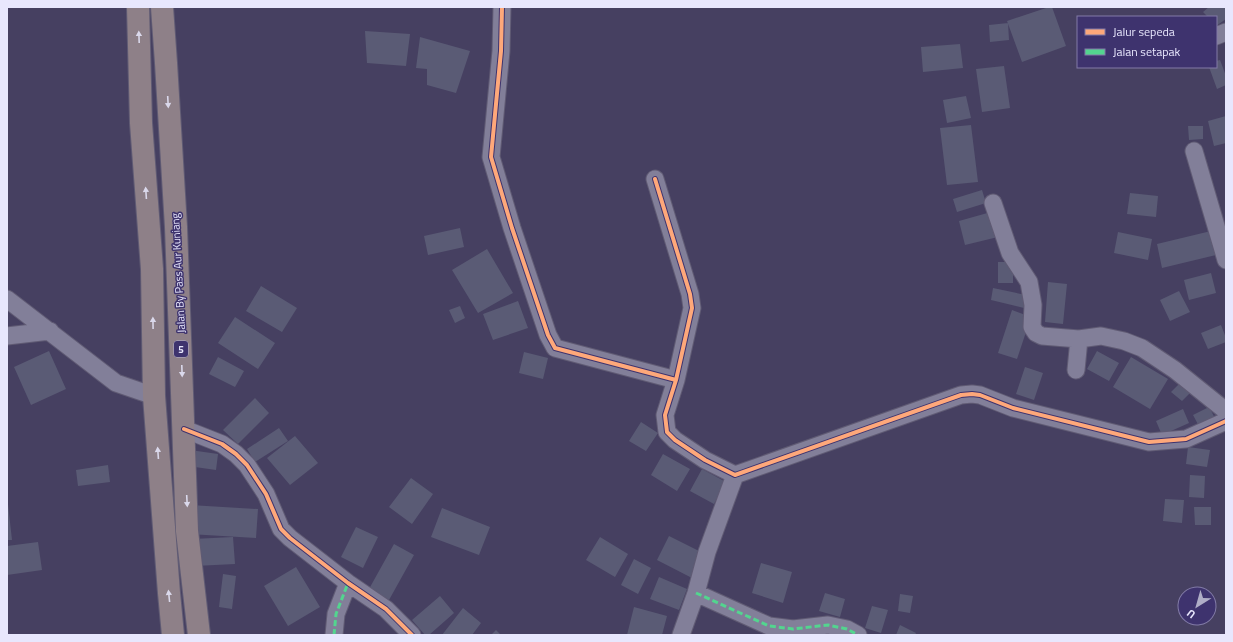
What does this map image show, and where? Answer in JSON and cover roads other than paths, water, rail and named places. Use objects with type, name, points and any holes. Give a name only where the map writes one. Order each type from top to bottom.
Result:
[{"type":"highway","points":[[138,7],[142,123],[152,269],[154,396],[173,635]]},
{"type":"highway","name":"Jalan By Pass Aur Kuniang","points":[[162,7],[176,235],[188,531],[199,635]]},
{"type":"highway","points":[[142,123],[170,124]]},
{"type":"street","points":[[502,7],[501,51],[491,158],[512,228],[548,335],[554,348],[676,380]]},
{"type":"street","points":[[1194,151],[1226,260]]},
{"type":"street","points":[[655,179],[690,294],[692,308],[676,380],[665,415],[667,432],[675,440],[704,460],[734,475],[961,395],[980,395],[1013,408],[1149,442],[1186,439],[1226,421]]},
{"type":"street","points":[[993,203],[1010,253],[1029,282],[1033,304],[1032,327],[1036,332],[1042,336],[1079,339],[1101,336],[1124,341],[1142,348],[1175,370],[1226,411]]},
{"type":"street","points":[[7,298],[116,383],[154,396]]},
{"type":"street","points":[[7,336],[50,331]]},
{"type":"street","points":[[1076,370],[1079,339]]},
{"type":"street","points":[[184,430],[222,444],[236,454],[247,465],[266,494],[281,529],[290,538],[348,583],[386,609],[412,635]]},
{"type":"street","points":[[681,635],[696,593],[707,552],[734,475]]},
{"type":"street","points":[[334,635],[336,614],[348,583]]},
{"type":"street","points":[[696,593],[769,626],[793,629],[828,625],[847,629],[858,635]]}]
